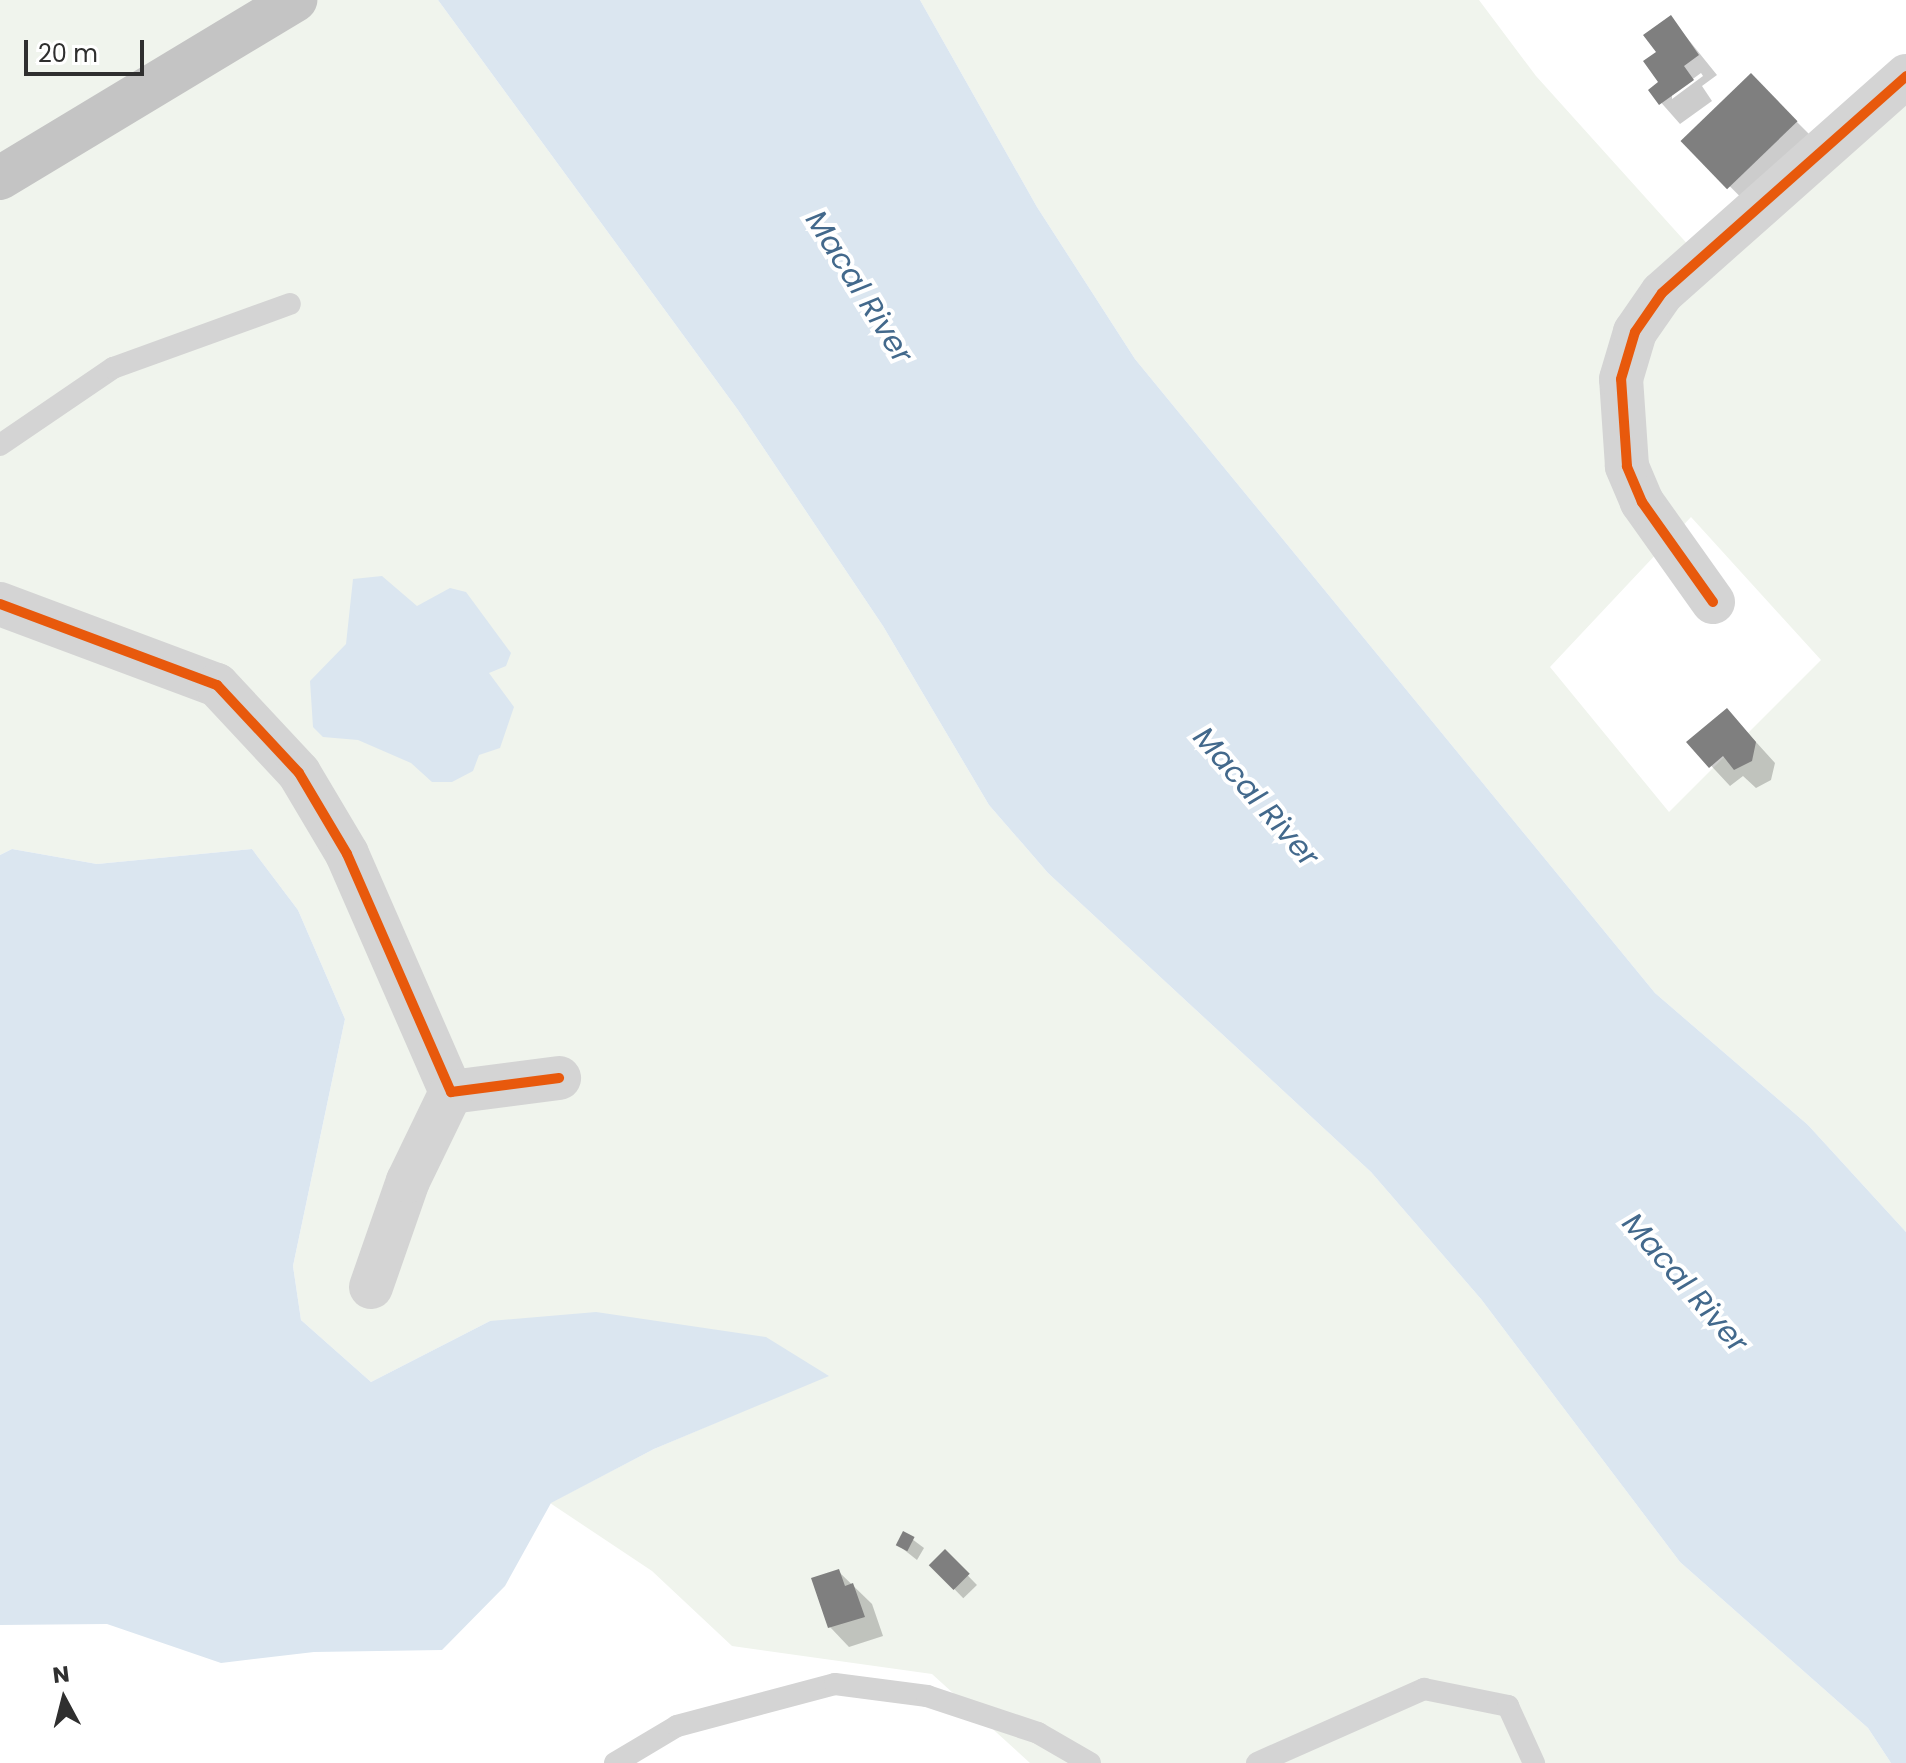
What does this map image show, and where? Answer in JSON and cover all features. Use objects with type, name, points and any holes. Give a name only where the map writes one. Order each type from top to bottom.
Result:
[{"type":"highway","points":[[0,178],[295,0]]},
{"type":"street","points":[[1713,602],[1642,502],[1627,466],[1621,379],[1635,332],[1662,293],[1906,76]]},
{"type":"street","points":[[0,604],[217,685],[299,773],[347,854],[451,1092],[408,1181],[371,1287]]},
{"type":"street","points":[[451,1092],[559,1078]]},
{"type":"lane","points":[[0,445],[113,368],[290,304]]},
{"type":"lane","points":[[615,1763],[677,1726],[835,1684],[927,1696],[1038,1733],[1090,1763]]},
{"type":"lane","points":[[1257,1763],[1424,1689],[1508,1706],[1534,1763]]},
{"type":"shaded area","points":[[0,0],[438,0],[738,410],[883,626],[989,805],[1048,873],[1371,1172],[1481,1299],[1680,1562],[1868,1728],[1891,1763],[1030,1763],[932,1674],[732,1646],[652,1571],[550,1503],[654,1449],[828,1375],[490,1321],[371,1382],[301,1320],[293,1266],[345,1019],[298,910],[252,849],[97,864],[12,849],[0,855]]},
{"type":"shaded area","points":[[920,0],[1479,0],[1536,76],[1691,248],[1906,62],[1906,1232],[1808,1125],[1655,993],[1135,359],[1037,207]],"holes":[[[1691,517],[1821,660],[1669,812],[1550,667]]]},
{"type":"water","name":"Macal River","points":[[438,0],[920,0],[1037,207],[1135,359],[1655,993],[1808,1125],[1906,1232],[1906,1763],[1891,1763],[1868,1728],[1680,1562],[1481,1299],[1371,1172],[1048,873],[989,805],[883,626],[738,410]]},
{"type":"water","points":[[382,576],[417,606],[450,588],[466,592],[511,653],[506,666],[489,673],[514,707],[500,748],[479,755],[473,771],[452,782],[432,782],[411,763],[358,740],[323,737],[313,727],[310,681],[346,644],[353,579]]},
{"type":"water","points":[[12,849],[97,864],[252,849],[298,910],[345,1019],[293,1266],[301,1320],[371,1382],[490,1321],[596,1312],[766,1337],[829,1376],[654,1449],[551,1503],[505,1586],[442,1650],[314,1652],[221,1663],[107,1624],[0,1625],[0,855]]},
{"type":"building","points":[[1671,15],[1699,55],[1684,66],[1694,80],[1659,105],[1648,90],[1658,82],[1643,61],[1656,52],[1643,35]]},
{"type":"building","points":[[1751,73],[1798,121],[1727,189],[1681,141]]},
{"type":"building","points":[[1727,708],[1756,742],[1752,761],[1734,770],[1723,756],[1709,768],[1686,742]]},
{"type":"building","points":[[903,1531],[915,1537],[907,1551],[896,1545]]},
{"type":"building","points":[[945,1549],[970,1574],[953,1590],[929,1565]]},
{"type":"building","points":[[839,1569],[845,1586],[853,1583],[865,1617],[828,1628],[811,1578]]},
{"type":"cycle path","points":[[1713,602],[1642,502],[1627,466],[1621,379],[1635,332],[1662,293],[1906,76]]},
{"type":"cycle path","points":[[0,604],[217,685],[299,773],[347,854],[451,1092],[559,1078]]}]
